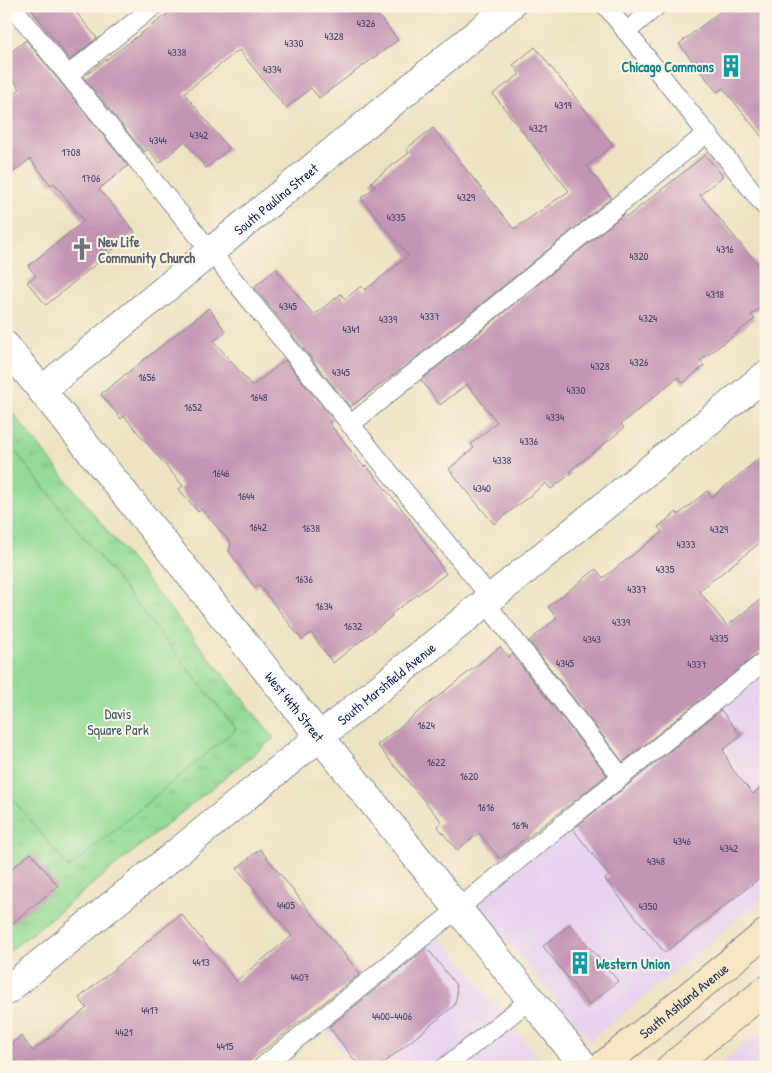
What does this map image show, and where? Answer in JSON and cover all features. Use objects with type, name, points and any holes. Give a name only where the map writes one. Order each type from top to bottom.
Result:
[{"type":"main road","name":"South Ashland Avenue","points":[[601,1067],[766,933]]},
{"type":"main road","points":[[671,1067],[766,990]]},
{"type":"street","name":"South Paulina Street","points":[[42,390],[510,6]]},
{"type":"street","name":"West 44th Street","points":[[9,357],[42,390],[586,1067]]},
{"type":"street","name":"South Marshfield Avenue","points":[[6,991],[766,375]]},
{"type":"lane","points":[[12,6],[350,425],[488,600],[621,776]]},
{"type":"lane","points":[[68,76],[154,6]]},
{"type":"lane","points":[[606,6],[766,208]]},
{"type":"lane","points":[[626,32],[657,6]]},
{"type":"lane","points":[[350,425],[707,134]]},
{"type":"lane","points":[[262,1067],[766,660]]},
{"type":"lane","points":[[445,1067],[531,999]]},
{"type":"shaded area","points":[[766,660],[766,896],[590,1041],[471,898]]},
{"type":"shaded area","points":[[434,927],[546,1067],[354,1067],[318,1021]]},
{"type":"shaded area","points":[[766,1027],[766,1067],[715,1067]]},
{"type":"green space","name":"Davis Square Park","points":[[6,405],[274,738],[6,954]]},
{"type":"green space","name":"Davis Square Park","points":[[6,440],[236,729],[69,868],[6,791]]},
{"type":"building","points":[[29,6],[71,6],[97,38],[70,60]]},
{"type":"building","points":[[178,6],[371,6],[398,40],[319,98],[311,88],[286,108],[239,50],[184,93],[229,149],[206,168],[185,141],[160,163],[148,149],[144,152],[83,77]]},
{"type":"building","name":"Chicago Commons","points":[[727,6],[766,6],[766,142],[723,88],[717,92],[679,44]]},
{"type":"building","points":[[26,40],[128,166],[99,189],[135,232],[46,305],[27,282],[36,276],[28,266],[84,221],[54,183],[51,185],[30,159],[6,178],[6,100],[20,89],[6,71],[6,56]]},
{"type":"building","points":[[535,47],[613,145],[587,166],[611,198],[408,364],[350,407],[254,287],[276,269],[314,315],[341,294],[345,299],[361,286],[365,290],[408,256],[361,198],[375,187],[371,182],[409,153],[406,149],[433,128],[514,229],[569,191],[493,94],[520,74],[513,65]]},
{"type":"building","points":[[705,155],[723,176],[700,195],[766,275],[766,303],[751,315],[755,319],[700,361],[704,366],[683,383],[678,377],[621,424],[624,428],[570,471],[572,473],[551,489],[546,483],[494,524],[449,469],[474,448],[471,444],[497,422],[467,384],[440,405],[421,380],[624,214],[627,217]]},
{"type":"building","points":[[209,308],[226,332],[214,341],[252,386],[285,360],[333,420],[329,423],[364,467],[366,465],[409,518],[446,574],[391,614],[392,616],[333,663],[311,633],[302,640],[259,585],[255,588],[229,551],[231,543],[201,509],[198,512],[179,489],[183,486],[124,416],[121,419],[101,394]]},
{"type":"building","points":[[766,453],[766,538],[699,591],[727,626],[766,595],[766,647],[623,762],[529,641],[557,618],[548,607],[596,569],[603,578],[662,532],[658,527],[677,512],[678,515],[707,491],[712,497]]},
{"type":"building","points":[[500,647],[509,657],[512,654],[607,775],[500,859],[479,833],[457,850],[437,826],[442,822],[377,745]]},
{"type":"building","points":[[721,710],[741,736],[723,750],[732,769],[753,794],[766,783],[766,873],[665,953],[605,879],[609,876],[573,829]]},
{"type":"building","points":[[260,849],[360,974],[242,1067],[6,1067],[6,1048],[21,1036],[33,1051],[87,1008],[79,998],[181,914],[236,981],[292,936],[237,868]]},
{"type":"building","points":[[31,853],[58,886],[6,928],[6,873]]},
{"type":"building","name":"Western Union","points":[[570,924],[618,981],[589,1005],[543,946]]},
{"type":"building","points":[[427,948],[456,985],[457,995],[454,1006],[379,1067],[360,1067],[329,1027]]},
{"type":"place","name":"Chicago Commons","points":[[731,66]]},
{"type":"place","name":"New Life Community Church","points":[[82,249]]},
{"type":"place","name":"Western Union","points":[[580,963]]}]
